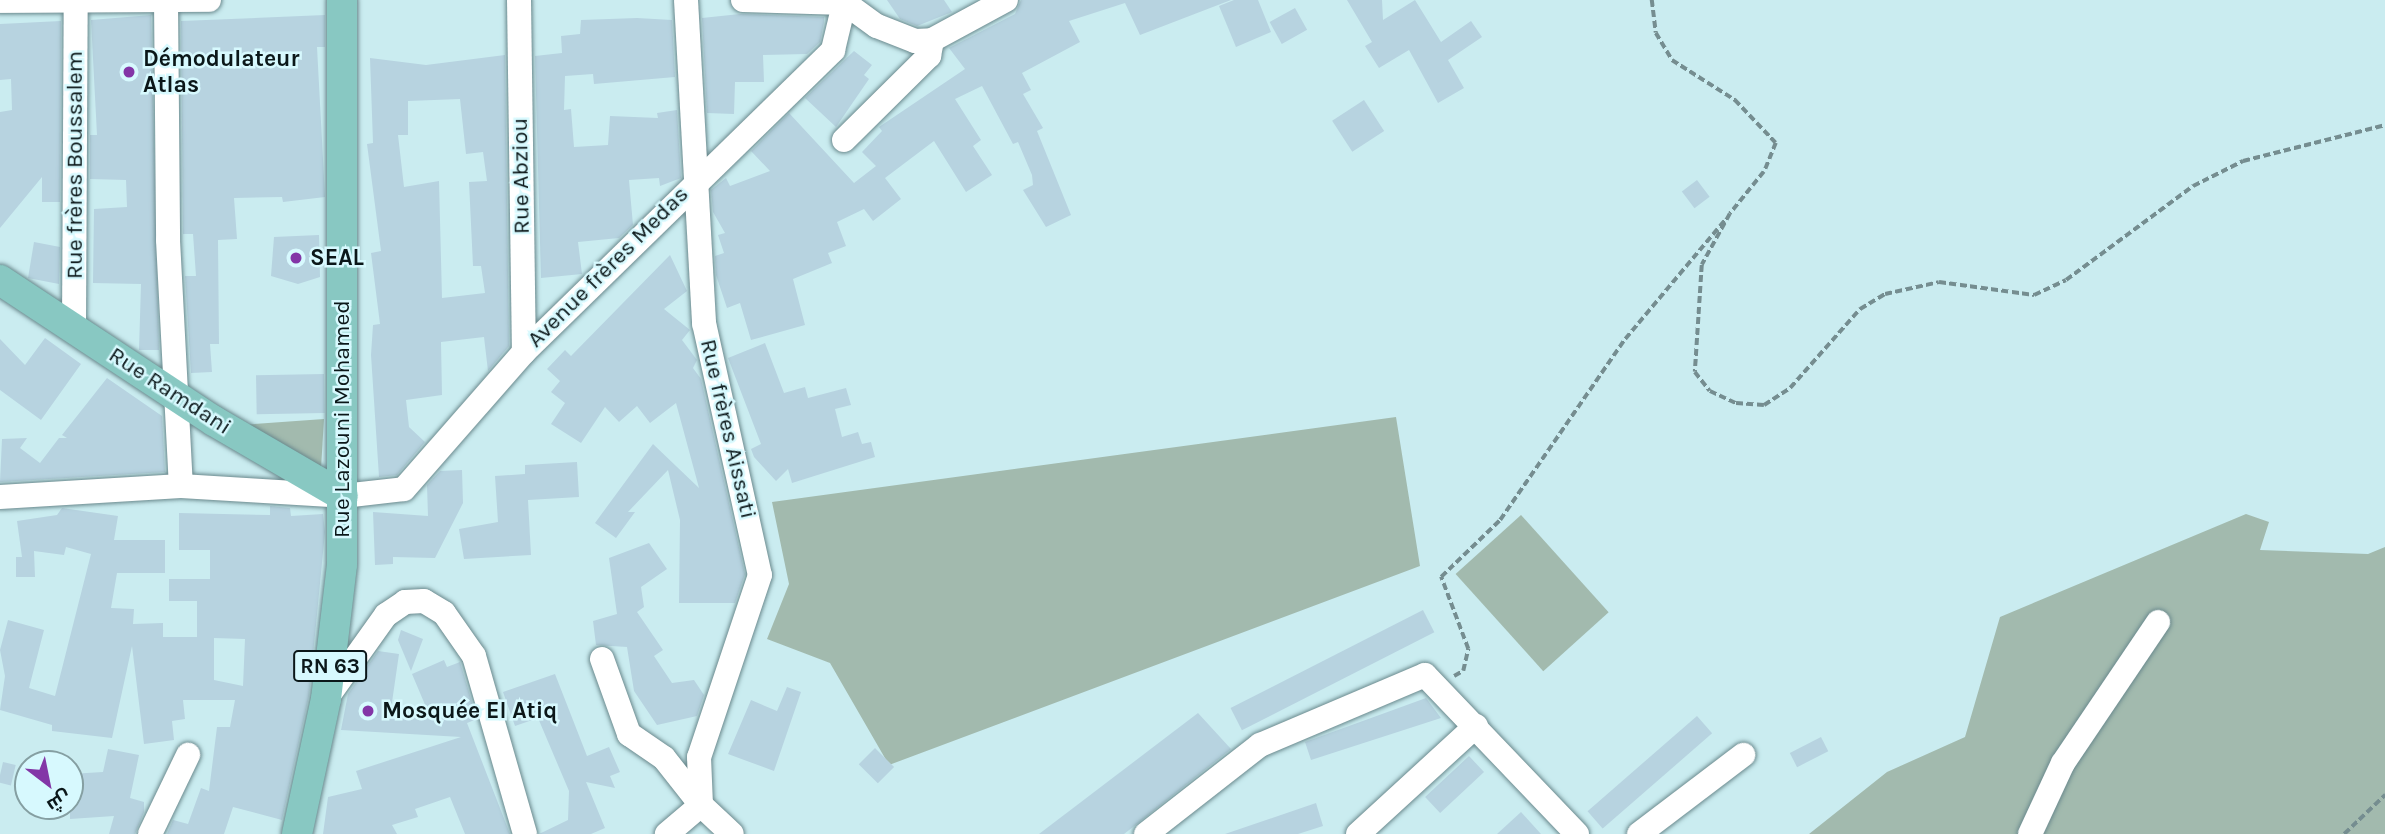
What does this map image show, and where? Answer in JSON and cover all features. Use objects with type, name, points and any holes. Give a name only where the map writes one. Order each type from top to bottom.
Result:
[{"type":"main road","name":"Rue Lazouni Mohamed","points":[[298,834],[326,699],[342,565],[342,0]]},
{"type":"main road","name":"Rue Ramdani","points":[[0,280],[178,396],[343,496]]},
{"type":"street","points":[[0,1],[209,0]]},
{"type":"street","name":"Rue Abziou","points":[[519,0],[524,352]]},
{"type":"street","name":"Rue frères Aissati","points":[[686,0],[693,180],[704,323],[760,575],[699,757],[701,805]]},
{"type":"street","points":[[743,0],[845,1],[900,36],[932,40],[1006,0]]},
{"type":"street","name":"Rue frères Boussalem","points":[[74,329],[76,1]]},
{"type":"street","points":[[166,1],[181,486]]},
{"type":"street","name":"Avenue frères Medas","points":[[0,497],[181,486],[343,496],[404,489],[524,352],[693,180],[833,50],[845,1]]},
{"type":"street","points":[[844,140],[929,56],[932,40]]},
{"type":"street","points":[[326,699],[386,615],[405,602],[424,601],[444,613],[474,656],[525,834]]},
{"type":"street","points":[[2030,834],[2063,763],[2158,622]]},
{"type":"street","points":[[602,659],[629,734],[664,758],[701,805],[732,834]]},
{"type":"street","points":[[1146,834],[1282,733],[1416,676],[1440,684],[1577,834]]},
{"type":"street","points":[[1358,834],[1476,726]]},
{"type":"street","points":[[150,834],[188,755]]},
{"type":"street","points":[[1639,834],[1743,755]]},
{"type":"street","points":[[667,834],[701,805]]},
{"type":"path","points":[[1440,684],[1463,671],[1468,649],[1441,577],[1500,520],[1625,339],[1764,172],[1776,144],[1735,100],[1672,60],[1656,33],[1652,0]]},
{"type":"path","points":[[1730,214],[1702,265],[1695,372],[1710,391],[1736,403],[1764,405],[1790,388],[1860,309],[1885,294],[1940,282],[2034,295],[2066,280],[2193,186],[2243,161],[2385,125]]},
{"type":"path","points":[[2344,834],[2385,794]]},
{"type":"green space","points":[[1396,417],[1420,566],[889,765],[830,663],[767,639],[789,584],[772,502]]},
{"type":"green space","points":[[324,419],[321,468],[241,425]]},
{"type":"green space","points":[[2246,514],[2269,522],[2260,550],[2368,554],[2385,547],[2385,834],[1809,834],[1887,772],[1965,737],[2000,617]]},
{"type":"green space","points":[[1521,515],[1609,612],[1543,671],[1456,574]]},
{"type":"building","points":[[887,0],[944,0],[952,12],[917,26],[900,19]]},
{"type":"building","points":[[1021,0],[1231,0],[1140,35],[1125,3],[1069,21],[1080,42],[1022,73],[1031,90],[1023,94],[1043,128],[1037,131],[1071,215],[1046,227],[1023,190],[1033,185],[1032,175],[1018,142],[1013,144],[982,86],[955,99],[981,140],[973,146],[992,175],[966,192],[934,141],[885,178],[901,199],[873,221],[864,209],[837,222],[846,246],[828,253],[832,263],[793,279],[805,325],[751,340],[740,303],[727,308],[716,275],[715,256],[724,253],[718,235],[725,233],[713,212],[711,190],[726,178],[730,186],[770,171],[751,151],[789,113],[854,183],[876,166],[862,152],[882,131],[879,127],[965,69],[949,48],[1015,14]]},
{"type":"building","points":[[1234,0],[1258,0],[1271,32],[1236,47],[1219,6]]},
{"type":"building","points":[[1347,0],[1382,0],[1383,20],[1415,0],[1441,42],[1471,21],[1482,37],[1448,60],[1464,88],[1438,103],[1409,50],[1379,68],[1365,46],[1372,42]]},
{"type":"building","points":[[1295,8],[1307,30],[1282,44],[1270,22]]},
{"type":"building","points":[[740,14],[824,17],[820,42],[807,54],[763,55],[764,82],[735,82],[734,114],[707,113],[702,18]]},
{"type":"building","points":[[151,15],[159,350],[139,350],[141,284],[93,283],[94,209],[127,207],[126,180],[90,179],[90,135],[97,135],[91,20]]},
{"type":"building","points":[[325,15],[325,47],[317,47],[325,197],[283,202],[282,197],[234,198],[237,239],[218,240],[219,344],[210,344],[212,372],[191,373],[185,276],[196,276],[193,234],[183,234],[181,21]]},
{"type":"building","points":[[581,20],[672,20],[675,77],[594,84],[593,74],[565,76],[564,110],[571,109],[574,147],[608,145],[610,116],[658,118],[657,113],[677,110],[681,178],[660,186],[659,178],[629,180],[633,225],[619,238],[578,242],[582,274],[541,278],[535,56],[562,53],[561,36],[580,34]]},
{"type":"building","points":[[61,21],[60,202],[42,202],[42,177],[0,228],[0,112],[12,110],[11,79],[0,80],[0,24]]},
{"type":"building","points":[[854,51],[872,65],[864,75],[869,79],[836,127],[805,98]]},
{"type":"building","points":[[505,55],[509,346],[488,371],[484,337],[441,342],[442,395],[406,400],[409,427],[425,442],[397,475],[379,477],[371,355],[373,325],[380,324],[371,253],[381,251],[367,144],[373,143],[370,58],[426,65]],"holes":[[[460,99],[466,154],[483,152],[487,181],[469,182],[473,266],[481,266],[485,293],[442,298],[439,181],[404,187],[398,135],[408,135],[408,101]]]},
{"type":"building","points":[[1364,100],[1384,131],[1352,152],[1332,121]]},
{"type":"building","points":[[1697,180],[1710,197],[1694,208],[1682,191]]},
{"type":"building","name":"SEAL","points":[[319,235],[320,277],[298,284],[271,276],[274,237]]},
{"type":"building","points":[[34,242],[60,247],[59,284],[28,278]]},
{"type":"building","points":[[670,255],[687,291],[664,309],[690,330],[682,340],[697,360],[693,368],[701,379],[745,574],[735,603],[679,603],[680,520],[668,470],[628,512],[635,512],[616,538],[595,523],[653,444],[699,488],[676,403],[650,423],[637,406],[619,422],[605,407],[581,443],[551,424],[565,403],[551,392],[560,381],[547,369],[565,350],[571,356]]},
{"type":"building","points":[[45,338],[81,364],[41,420],[0,390],[0,339],[25,365]]},
{"type":"building","points":[[765,343],[784,393],[805,387],[808,398],[846,388],[851,405],[835,409],[842,437],[858,432],[862,444],[871,442],[875,457],[792,483],[788,469],[776,481],[754,457],[751,449],[761,444],[728,358]]},
{"type":"building","points":[[324,374],[325,413],[257,414],[256,375]]},
{"type":"building","points":[[107,378],[162,416],[165,472],[0,482],[2,439],[27,438],[20,448],[40,463],[59,438],[67,438],[62,435]]},
{"type":"building","points":[[577,462],[579,497],[528,500],[531,555],[464,559],[459,529],[498,522],[495,476],[525,474],[525,465]]},
{"type":"building","points":[[462,470],[463,503],[435,558],[393,557],[393,564],[375,565],[373,512],[428,516],[427,485],[440,471]]},
{"type":"building","points":[[270,506],[290,508],[291,516],[323,514],[325,532],[309,696],[282,820],[233,807],[224,834],[167,834],[173,820],[188,824],[201,788],[209,791],[217,727],[230,727],[235,700],[183,700],[185,719],[172,721],[174,740],[144,744],[132,646],[112,738],[52,731],[52,725],[0,710],[5,676],[0,650],[8,620],[44,630],[29,688],[55,696],[91,554],[66,547],[64,555],[34,551],[35,577],[16,577],[16,557],[22,557],[17,521],[57,515],[62,508],[118,516],[114,540],[165,540],[165,573],[117,573],[111,608],[134,609],[133,624],[163,623],[163,637],[197,637],[197,601],[169,601],[169,579],[210,579],[210,550],[179,550],[179,513],[270,515]],"holes":[[[214,638],[245,639],[243,686],[214,680]]]},
{"type":"building","points":[[649,543],[667,569],[641,587],[644,607],[637,612],[663,650],[654,656],[672,683],[694,680],[704,695],[697,716],[657,725],[634,691],[627,647],[596,645],[593,621],[617,614],[609,558]]},
{"type":"building","points":[[1423,610],[1434,632],[1242,730],[1231,708]]},
{"type":"building","points":[[401,630],[423,639],[411,671],[398,640]]},
{"type":"building","points":[[378,651],[399,654],[390,716],[426,707],[412,674],[444,660],[447,667],[460,662],[477,719],[467,723],[510,834],[465,834],[450,797],[415,809],[418,817],[392,825],[397,834],[323,834],[328,797],[362,789],[356,771],[461,737],[341,730],[348,694]]},
{"type":"building","points":[[555,674],[587,756],[609,747],[620,772],[610,776],[615,788],[586,782],[605,828],[591,834],[539,834],[568,820],[569,791],[538,718],[515,726],[503,692]]},
{"type":"building","points":[[787,687],[801,692],[774,771],[728,754],[751,700],[777,711]]},
{"type":"building","points":[[1426,698],[1441,718],[1311,760],[1305,742]]},
{"type":"building","points":[[1198,713],[1231,749],[1124,834],[1039,834]]},
{"type":"building","points":[[1697,716],[1712,733],[1603,828],[1588,811]]},
{"type":"building","points":[[1821,737],[1828,751],[1797,767],[1790,753]]},
{"type":"building","points":[[875,748],[894,767],[878,783],[859,764]]},
{"type":"building","points":[[108,749],[139,755],[130,798],[144,802],[144,812],[135,834],[109,834],[114,816],[84,818],[84,773],[103,772]]},
{"type":"building","points":[[1469,756],[1484,772],[1440,813],[1425,797]]},
{"type":"building","points":[[3,762],[14,765],[11,785],[0,783]]},
{"type":"building","points":[[1316,803],[1323,826],[1298,834],[1225,834]]},
{"type":"building","points":[[1521,812],[1541,834],[1497,834]]},
{"type":"place","name":"Démodulateur Atlas","points":[[129,72]]},
{"type":"place","name":"SEAL","points":[[296,258]]},
{"type":"place","name":"Mosquée El Atiq","points":[[368,711]]}]
